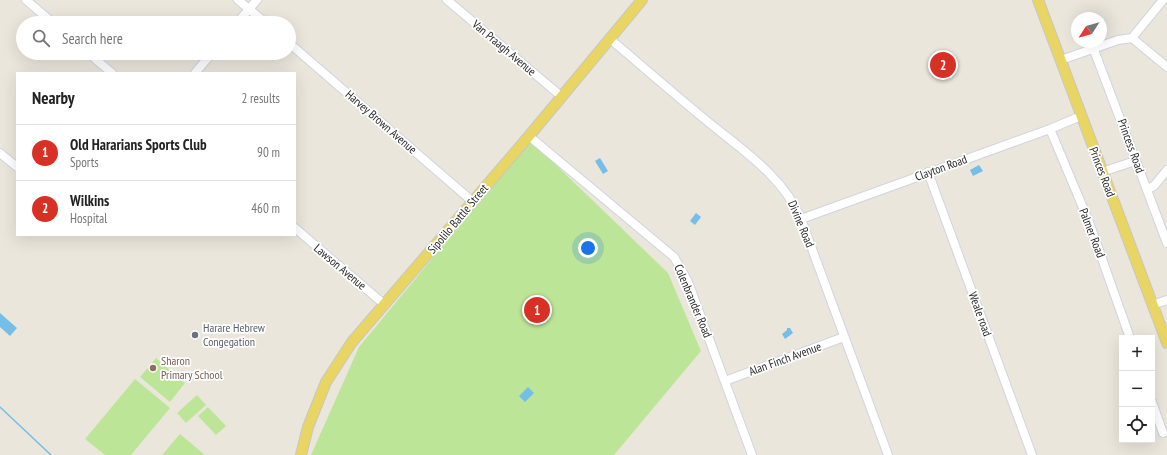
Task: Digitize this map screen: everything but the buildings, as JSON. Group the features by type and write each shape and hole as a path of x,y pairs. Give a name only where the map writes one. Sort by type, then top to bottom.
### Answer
{"main road":[{"name":"Sipolilo Battle Street","path":"301,455 308,427 326,382 352,342 529,136 642,0"},
{"name":"Princes Road","path":"1038,0 1167,343"}],"street":[{"path":"26,0 45,16"},
{"path":"238,0 258,16"},
{"path":"244,16 257,0"},
{"name":"Van Praagh Avenue","path":"447,0 561,96"},
{"path":"1061,60 1094,50 1118,40 1132,38 1163,0"},
{"name":"Divine Road","path":"609,38 774,178 788,194 801,219 888,455"},
{"path":"1132,38 1167,67"},
{"name":"Harvey Brown Avenue","path":"296,49 472,201"},
{"name":"Princess Road","path":"1094,50 1167,243"},
{"path":"96,60 111,72"},
{"path":"196,72 206,60"},
{"name":"Clayton Road","path":"801,219 1050,129 1081,116"},
{"name":"Palmer Road","path":"1050,129 1089,222 1129,335"},
{"name":"Colenbrander Road","path":"529,136 674,257 688,282 752,455"},
{"path":"0,152 16,166"},
{"path":"1102,172 1135,160"},
{"path":"1147,189 1154,186 1167,170"},
{"name":"Weale road","path":"928,172 1032,455"},
{"name":"Lawson Avenue","path":"296,229 385,305"},
{"path":"1152,304 1167,300"},
{"name":"Alan Finch Avenue","path":"724,382 844,337"},
{"path":"1154,407 1163,433"}],"green space":[{"path":"530,140 668,273 701,351 614,455 311,455 359,347"},
{"path":"156,358 185,383 170,402 140,377"},
{"path":"135,379 170,408 131,455 105,455 85,439"},
{"path":"197,395 206,405 186,423 177,413"},
{"path":"208,407 226,426 216,435 198,416"},
{"path":"180,434 205,455 162,455"}],"water":[{"path":"600,158 608,171 603,174 595,161"},
{"path":"979,165 983,171 973,176 970,170"},
{"path":"696,213 701,217 695,225 690,221"},
{"path":"0,313 17,328 10,336 0,327"},
{"path":"787,328 790,328 793,333 785,339 782,334 787,330"},
{"path":"528,387 534,393 525,402 519,396"}],"waterway":[{"path":"0,407 51,455"}],"place":[{"name":"Wilkins","path":"943,65"},
{"name":"Old Hararians Sports Club","path":"537,310"},
{"name":"Harare Hebrew Congegation","path":"195,335"},
{"name":"Sharon Primary School","path":"153,368"}]}
